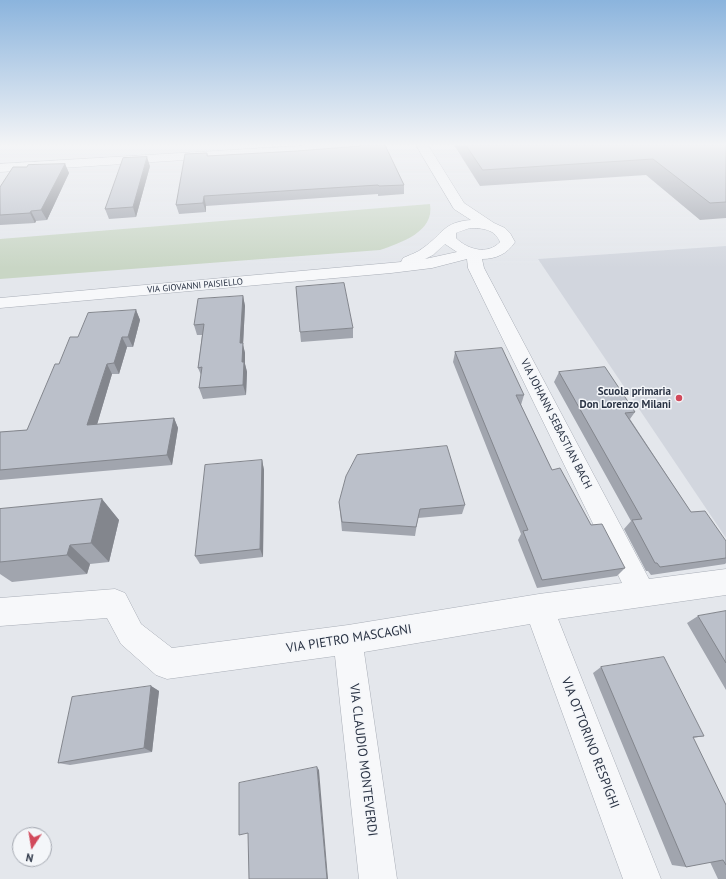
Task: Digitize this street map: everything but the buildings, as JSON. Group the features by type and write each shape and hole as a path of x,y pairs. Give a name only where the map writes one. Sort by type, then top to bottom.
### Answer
{"street":[{"path":"447,186 459,206 501,231 506,236 508,242 504,248 497,252 486,254 473,253 454,246 449,239 459,206"},
{"path":"452,230 466,224 491,226"},
{"name":"VIA GIOVANNI PAISIELLO","path":"391,268 428,252 452,230"},
{"name":"VIA GIOVANNI PAISIELLO","path":"0,303 391,268 424,264 473,253"},
{"name":"VIA JOHANN SEBASTIAN BACH","path":"473,253 476,268 642,594"},
{"name":"VIA PIETRO MASCAGNI","path":"0,612 115,603 131,634 167,664 348,640 539,608 726,582"},
{"name":"VIA OTTORINO RESPIGHI","path":"539,608 642,879"},
{"name":"VIA CLAUDIO MONTEVERDI","path":"348,640 378,879"}],"shaded area":[{"name":"Scuola primaria Don Lorenzo Milani","path":"726,246 726,538 538,259"}],"green space":[{"path":"430,204 430,214 422,229 406,240 380,250 0,279 0,239"}],"place":[{"name":"Scuola primaria Don Lorenzo Milani","path":"679,398"}]}
